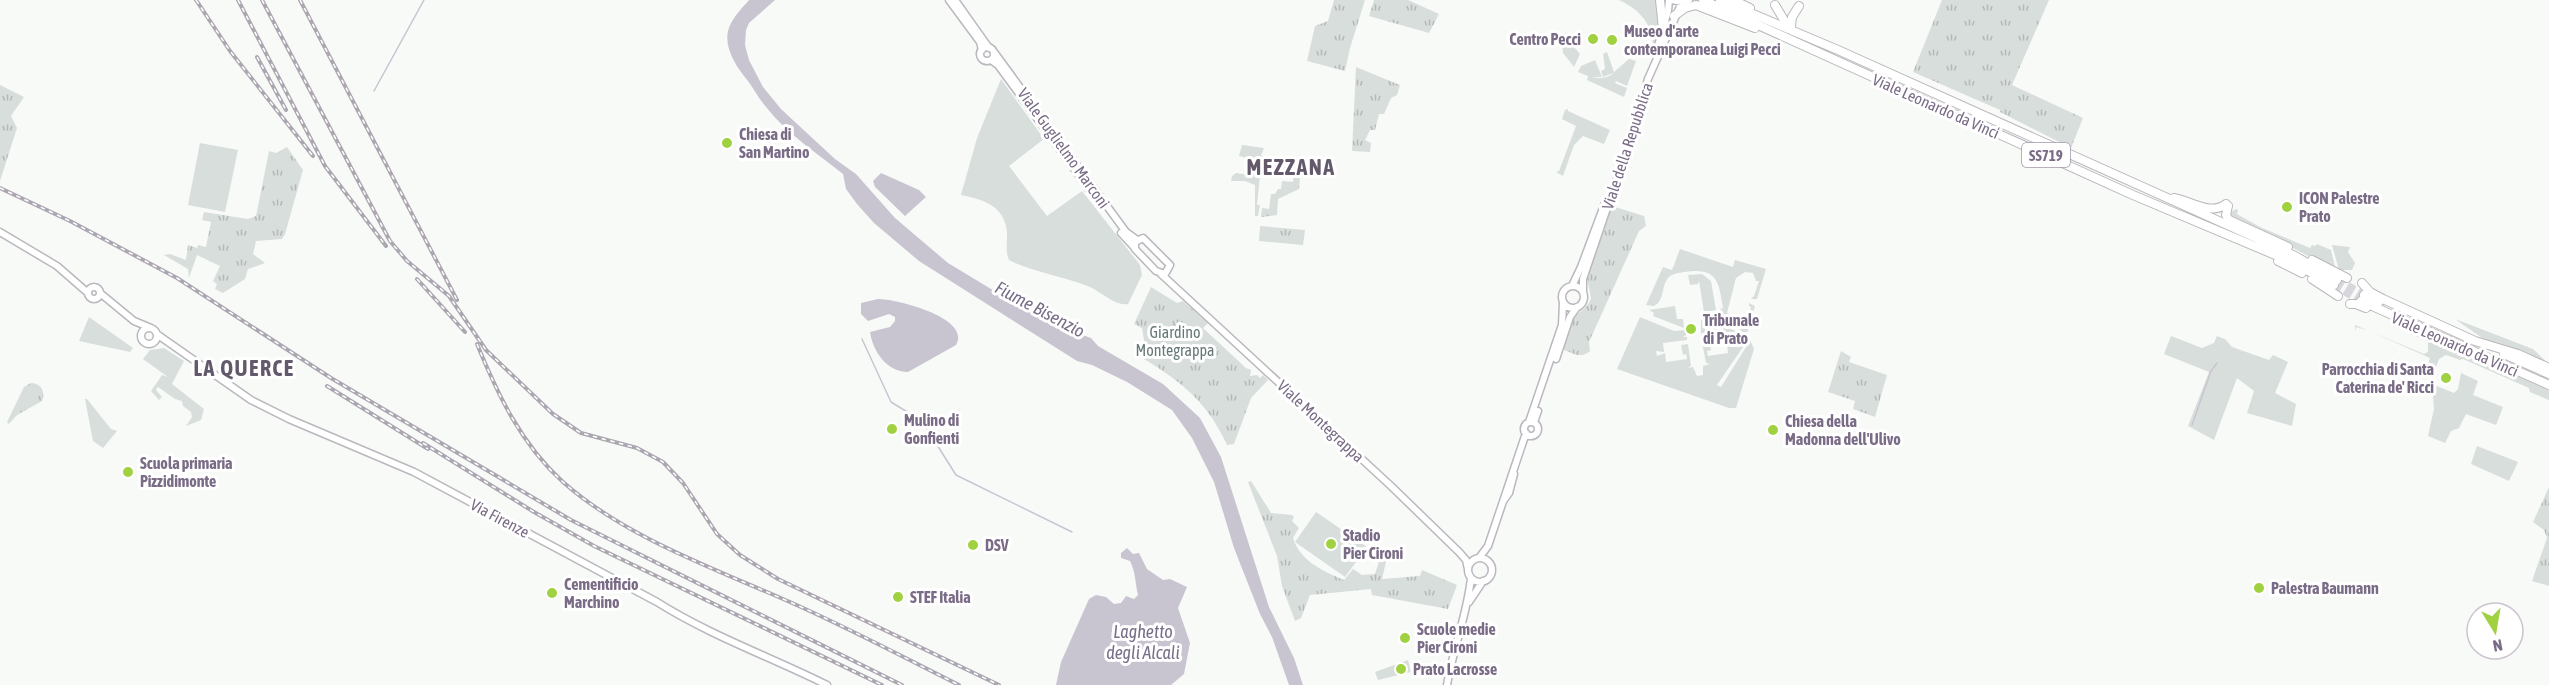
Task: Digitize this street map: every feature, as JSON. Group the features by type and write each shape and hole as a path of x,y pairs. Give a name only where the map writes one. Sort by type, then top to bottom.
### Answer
{"highway":[{"path":"1660,0 1663,29"},
{"name":"Viale Leonardo da Vinci","path":"1686,1 1703,4 1772,30 1801,46 2335,282 2295,256 2252,236 1791,28 1720,0"},
{"path":"1733,0 1791,28"},
{"path":"1674,16 1690,6 1703,4"},
{"path":"1775,5 1791,28"},
{"path":"1791,28 1792,17 1799,6"},
{"path":"2155,193 2208,209 2227,205 2226,214 2229,220 2347,278"},
{"path":"2252,236 2288,247"},
{"path":"2234,238 2309,276 2338,297"},
{"path":"2362,283 2370,292 2383,299 2475,341 2518,354 2549,368"},
{"name":"Viale Leonardo da Vinci","path":"2549,374 2475,341 2448,334 2363,298 2469,351 2549,385"},
{"path":"2350,304 2356,304 2429,337 2469,351"}],"main road":[{"name":"Viale Guglielmo Marconi","path":"949,0 980,42 982,59 991,60 998,65 1134,247 1165,273 1170,264 1154,251 1148,241 1143,238 1137,240 1126,232 955,0"},
{"path":"1671,0 1686,1"},
{"name":"Viale della Repubblica","path":"1532,422 1562,325 1563,291 1572,286 1589,248 1671,0"},
{"name":"Viale della Repubblica","path":"1532,422 1538,429 1529,434 1525,426 1532,422 1568,323 1577,307 1584,301 1583,279 1648,79 1674,16 1686,1"},
{"path":"981,50 991,50 991,60"},
{"name":"Via Firenze","path":"0,232 90,290 98,289 98,296"},
{"path":"1134,247 1137,240"},
{"name":"Viale Montegrappa","path":"1165,273 1181,291 1459,552"},
{"path":"1572,286 1578,287 1583,292"},
{"name":"Via Firenze","path":"90,290 90,298 98,296 134,321 151,328 243,395 273,412 414,472 692,624 760,652 827,685"},
{"path":"1563,303 1568,307 1577,307"},
{"name":"Via Firenze","path":"134,321 144,343 176,348"},
{"path":"141,335 146,329 151,328"},
{"path":"154,344 158,335"},
{"path":"1468,569 1488,546 1513,483 1515,471 1529,434"},
{"path":"1467,605 1483,581 1491,574 1488,546"},
{"path":"1459,552 1489,561"},
{"path":"1447,685 1455,644 1467,605 1471,578 1466,560 1459,552"},
{"path":"1471,578 1483,581"}],"green space":[{"path":"1334,0 1365,0 1345,71 1307,61 1315,26 1328,21"},
{"path":"1374,0 1408,0 1439,14 1429,33 1369,16"},
{"path":"1619,0 1658,0 1661,23 1653,47 1648,24 1644,18"},
{"path":"1942,0 2049,0 2012,85 2083,118 2071,148 2000,110 1913,72"},
{"path":"1562,33 1573,35 1573,46 1580,54 1574,67 1563,53"},
{"path":"1607,52 1614,72 1629,59 1636,61 1627,86 1616,81 1615,83 1627,88 1624,97 1587,80 1588,76 1578,72 1581,66 1595,60 1602,77 1592,77 1604,78 1611,75 1613,73 1603,77 1601,71 1605,69 1603,54"},
{"path":"1356,67 1400,85 1397,95 1391,98 1384,114 1379,114 1375,130 1370,130 1365,140 1371,143 1370,152 1352,151"},
{"path":"1001,79 1044,139 1009,166 1047,216 1082,191 1140,265 1142,275 1128,304 1113,301 1080,283 1009,260 1006,226 1000,212 989,204 961,195 977,138"},
{"path":"0,85 24,97 11,116 17,128 0,181"},
{"path":"1568,109 1610,130 1604,144 1583,136 1574,145 1563,176 1556,172 1559,171 1576,126 1562,119 1565,110"},
{"path":"200,143 238,150 225,212 188,205"},
{"path":"1242,145 1264,148 1261,156 1267,158 1266,165 1301,167 1299,189 1278,199 1277,215 1261,217 1262,208 1269,209 1271,194 1281,189 1282,181 1293,182 1294,171 1266,168 1264,176 1260,176 1257,205 1260,205 1258,216 1255,216 1255,185 1245,181 1231,181 1232,176 1236,173 1249,175 1250,168 1245,167 1247,158 1239,156"},
{"path":"287,147 303,170 282,239 256,241 253,254 265,263 248,269 245,279 223,293 215,289 217,284 213,281 220,266 197,255 189,278 188,269 164,255 170,254 186,260 188,245 197,248 198,245 206,247 211,222 202,220 204,212 248,219 256,216 269,151 276,153"},
{"path":"1612,206 1644,216 1646,226 1639,231 1589,342 1590,351 1584,355 1578,355 1564,350 1566,333 1574,317 1590,301 1587,278"},
{"path":"2236,209 2237,214 2260,227 2310,248 2317,244 2331,250 2336,271 2232,219 2229,213"},
{"path":"1260,226 1305,230 1303,245 1259,241"},
{"path":"2332,245 2350,247 2348,252 2355,263 2352,270 2339,270"},
{"path":"1680,249 1733,267 1735,260 1766,269 1757,299 1751,299 1759,281 1756,281 1753,273 1745,272 1736,278 1727,313 1730,314 1724,316 1720,308 1723,309 1718,284 1710,274 1696,271 1670,276 1657,303 1654,306 1646,305 1663,267 1672,270"},
{"path":"1702,274 1711,281 1716,310 1704,312 1699,281 1698,284 1690,285 1688,275"},
{"name":"Giardino Montegrappa","path":"1151,287 1177,303 1183,301 1208,323 1203,328 1251,370 1250,376 1257,375 1260,378 1263,375 1268,380 1251,398 1234,444 1227,445 1220,430 1193,395 1144,359 1146,353 1142,328 1134,324"},
{"path":"1749,303 1755,306 1747,333 1754,349 1736,408 1729,408 1617,369 1640,317 1674,331 1686,330 1686,335 1683,337 1687,337 1687,340 1663,343 1664,352 1656,351 1657,356 1665,353 1666,362 1687,359 1686,354 1683,355 1681,345 1688,344 1691,366 1687,368 1693,367 1697,376 1703,375 1703,366 1710,364 1706,363 1702,342 1709,341 1711,350 1707,351 1708,356 1728,353 1727,344 1736,344 1735,339 1727,342 1725,333 1702,338 1701,334 1705,333 1701,333 1701,320 1718,318 1723,325 1739,333 1744,340 1743,347 1717,385 1721,387 1746,347 1747,337 1739,328 1746,324 1751,307"},
{"path":"1675,306 1677,319 1683,319 1684,328 1653,316 1654,313 1649,310"},
{"path":"89,317 133,348 130,352 79,341"},
{"path":"2455,319 2533,349 2549,364 2549,367 2492,345"},
{"path":"2402,329 2459,353 2464,352 2549,390 2549,400 2530,392 2529,388 2463,359 2446,355 2439,359 2432,378 2425,376 2430,358 2369,331 2424,354 2428,352 2428,342"},
{"path":"2171,336 2202,348 2214,343 2217,336 2225,339 2232,347 2269,360 2273,355 2288,362 2275,393 2296,404 2292,426 2247,413 2254,391 2237,378 2214,440 2188,426 2209,372 2164,354"},
{"path":"164,348 184,361 172,384 204,409 201,420 186,426 192,417 191,412 183,406 182,401 158,387 156,390 162,397 159,400 151,391 162,375 168,377 143,359 150,350"},
{"path":"1841,351 1851,357 1849,362 1887,375 1875,417 1853,409 1855,401 1828,392"},
{"path":"2461,373 2478,381 2473,395 2503,407 2496,425 2466,414 2459,428 2451,431 2445,443 2428,436 2434,409 2432,384 2454,393 2458,389"},
{"path":"31,383 42,389 42,401 17,415 9,424 7,422 24,387"},
{"path":"85,399 111,429 117,431 103,448 93,441"},
{"path":"2477,446 2518,462 2509,481 2471,464"},
{"path":"1251,481 1271,513 1294,517 1292,521 1299,528 1293,538 1296,546 1313,564 1344,580 1353,569 1362,575 1375,574 1382,552 1388,553 1382,579 1420,576 1422,570 1457,585 1448,609 1372,595 1371,589 1310,595 1301,618 1295,621 1282,586 1277,556 1248,482"},
{"path":"2549,487 2549,586 2532,581 2547,538 2544,530 2533,522"},
{"name":"Stadio Pier Cironi","path":"1316,512 1367,547 1345,577 1295,542"},
{"path":"1408,660 1411,672 1378,680 1375,672"}],"water":[{"path":"749,0 775,0 749,23 746,30 745,45 749,60 763,87 781,109 835,159 856,174 895,218 948,263 1046,322 1091,338 1098,346 1163,384 1200,418 1221,457 1269,607 1294,658 1303,685 1289,685 1272,637 1260,614 1234,548 1214,482 1192,438 1172,410 1127,382 1092,365 1077,361 919,261 874,223 846,189 843,174 774,117 736,64 728,45 728,31 734,18"},
{"path":"881,173 919,190 926,197 905,216 875,187 873,181"},
{"path":"878,299 915,306 943,319 953,326 958,335 956,345 908,372 894,369 882,360 874,347 870,332 890,327 895,317 889,314 868,321 861,314 861,303"},
{"name":"Laghetto degli Alcali","path":"1127,548 1133,554 1139,553 1147,569 1163,580 1170,579 1187,587 1178,608 1190,643 1184,674 1171,685 1056,685 1061,662 1089,599 1096,595 1106,597 1114,604 1121,603 1126,596 1134,599 1138,595 1130,561 1121,558 1121,553"}],"waterway":[{"path":"374,91 424,0"},
{"path":"862,339 891,402 922,421 956,475 1072,532"},
{"path":"2192,425 2211,371 2217,363"}],"tunnel":[{"path":"2337,280 2364,295"},
{"path":"2334,285 2361,301"}],"railway":[{"path":"196,0 230,51 313,156"},
{"path":"238,0 325,166 386,246"},
{"path":"262,0 390,241 407,261 449,296 486,350 553,414 581,433 637,448 663,462 683,483 717,534 740,555 778,579 999,685"},
{"path":"300,0 457,300"},
{"path":"257,57 286,110"},
{"path":"0,188 70,221 177,278 331,378 571,520 902,685"},
{"path":"417,279 465,332"},
{"path":"477,344 502,400 523,435 548,467 587,501 613,519 668,549 828,619 959,685"},
{"path":"327,386 428,449"},
{"path":"423,443 534,512 594,546 882,685"}],"place":[{"name":"Centro Pecci","path":"1593,39"},
{"name":"Museo d'arte contemporanea Luigi Pecci","path":"1612,40"},
{"name":"Chiesa di San Martino","path":"727,143"},
{"name":"ICON Palestre Prato","path":"2287,207"},
{"name":"Tribunale di Prato","path":"1691,329"},
{"name":"Parrocchia di Santa Caterina de' Ricci","path":"2446,378"},
{"name":"Mulino di Gonfienti","path":"892,429"},
{"name":"Chiesa della Madonna dell'Ulivo","path":"1773,430"},
{"name":"Scuola primaria Pizzidimonte","path":"128,472"},
{"name":"Stadio Pier Cironi","path":"1331,544"},
{"name":"DSV","path":"973,545"},
{"name":"Palestra Baumann","path":"2259,588"},
{"name":"Cementificio Marchino","path":"552,593"},
{"name":"STEF Italia","path":"898,597"},
{"name":"Scuole medie Pier Cironi","path":"1405,638"},
{"name":"Prato Lacrosse","path":"1401,669"}],"district":[{"name":"MEZZANA","path":"1291,167"},
{"name":"LA QUERCE","path":"244,368"}],"water label":[{"name":"Fiume Bisenzio","path":"1040,309"}]}
